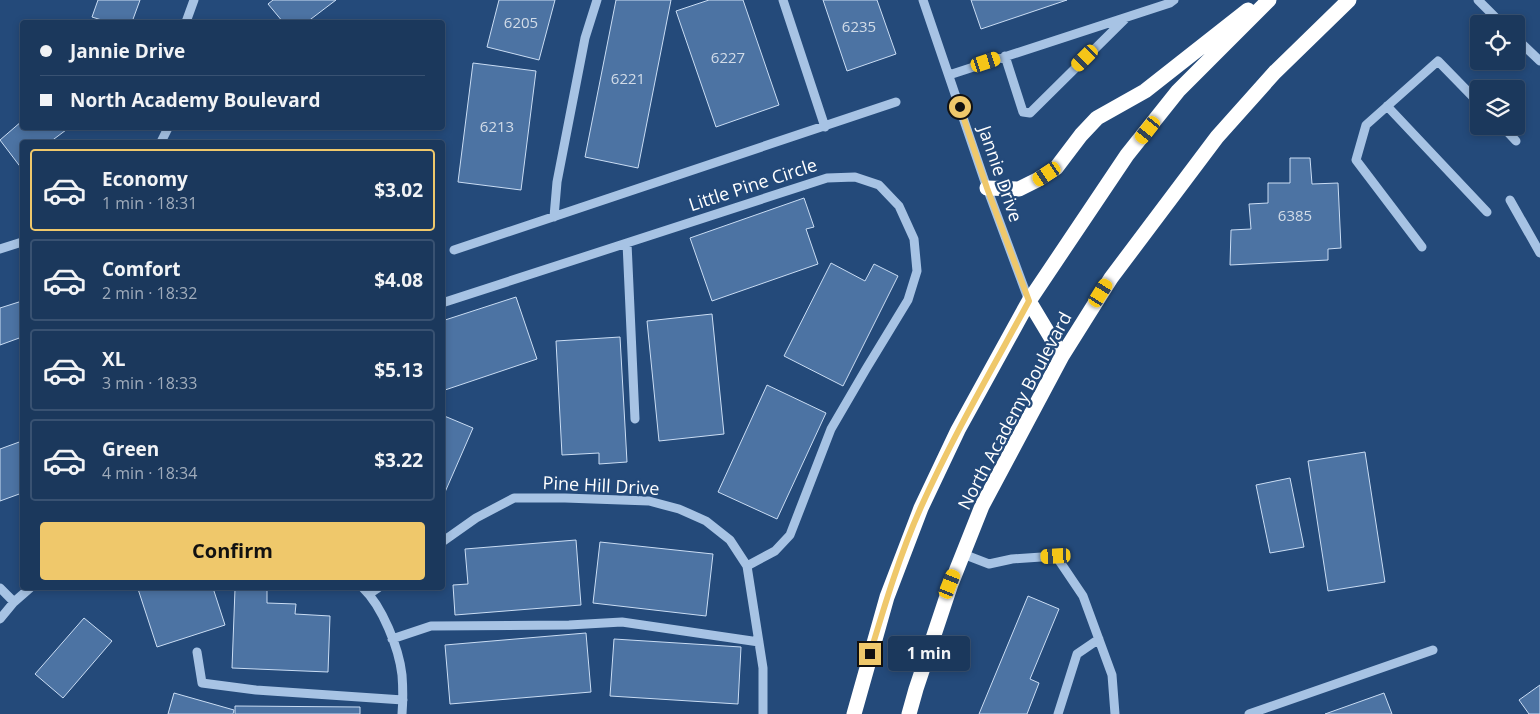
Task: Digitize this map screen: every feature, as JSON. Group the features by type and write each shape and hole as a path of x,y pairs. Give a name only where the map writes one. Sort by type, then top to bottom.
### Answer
{"highway":[{"path":"987,188 1018,188 1037,180 1056,168 1081,134 1097,118 1145,90 1260,0"},
{"path":"854,714 887,597 921,508 958,430 1029,301 1127,155 1172,98 1269,0"},
{"name":"North Academy Boulevard","path":"909,714 950,584 982,506 1062,356 1111,278 1217,137 1276,72 1349,0"},
{"path":"1029,301 1062,356"}],"street":[{"path":"187,20 194,0"},
{"path":"554,217 557,182 585,38 597,0"},
{"path":"783,0 825,127"},
{"name":"Jannie Drive","path":"923,0 987,188 1029,301"},
{"path":"949,75 1170,3 1174,0"},
{"path":"1478,0 1493,15"},
{"path":"1005,56 1023,112 1030,113 1127,17"},
{"path":"1525,47 1540,61"},
{"path":"1422,247 1356,160 1366,125 1438,61 1470,94"},
{"path":"454,250 896,102"},
{"path":"1387,106 1487,212"},
{"path":"1510,135 1516,141"},
{"name":"Little Pine Circle","path":"445,302 827,178 854,177 880,185 899,206 914,239 918,271 908,300 831,430 790,535 775,551 747,566"},
{"path":"1510,200 1540,253"},
{"path":"0,249 20,243"},
{"path":"628,243 635,420"},
{"name":"Pine Hill Drive","path":"445,540 476,518 514,498 649,501 679,509 706,521 730,540 747,566 763,668 763,714"},
{"path":"963,554 989,564 1012,558 1056,556 1083,596 1112,675 1115,714"},
{"path":"0,588 14,602"},
{"path":"0,618 28,590"},
{"path":"366,591 378,606 392,639 402,673 402,714"},
{"path":"392,639 431,626 568,625 622,622 759,642"},
{"path":"1058,714 1077,654 1099,639"},
{"path":"1249,714 1433,650"},
{"path":"197,652 202,683 256,690 403,700"}],"building":[{"path":"98,0 140,0 133,20 102,20 92,17"},
{"path":"273,0 336,0 310,20 281,20 268,4"},
{"path":"499,0 555,0 539,60 487,47"},
{"path":"616,0 671,0 638,168 585,157"},
{"path":"709,0 743,0 779,105 716,127 676,11"},
{"path":"823,0 877,0 896,54 847,71"},
{"path":"971,0 1067,0 981,29"},
{"path":"473,63 536,71 521,190 458,182"},
{"path":"20,123 20,130 66,130 53,140 20,140 20,166 0,140"},
{"path":"1290,158 1310,158 1312,184 1338,183 1341,248 1328,249 1328,260 1230,265 1231,230 1251,229 1249,204 1268,203 1268,183 1290,183"},
{"path":"804,198 814,227 806,229 818,264 712,301 690,238"},
{"path":"831,263 865,281 874,264 898,276 843,386 784,356"},
{"path":"516,297 537,359 445,390 445,320"},
{"path":"20,302 20,338 0,345 0,308"},
{"path":"712,314 724,434 659,441 647,321"},
{"path":"620,337 627,462 599,464 599,453 562,455 556,341"},
{"path":"767,385 826,413 777,519 718,492"},
{"path":"445,416 473,428 445,492"},
{"path":"20,442 20,494 0,501 0,449"},
{"path":"1365,452 1385,582 1328,591 1308,461"},
{"path":"1290,478 1304,547 1270,553 1256,485"},
{"path":"576,540 581,605 455,615 453,585 468,584 465,549"},
{"path":"600,542 713,554 706,616 593,603"},
{"path":"138,590 214,590 225,625 157,647"},
{"path":"235,590 267,590 267,603 296,604 295,614 330,616 328,672 232,668"},
{"path":"1028,596 1059,609 1030,679 1039,683 1027,714 979,714"},
{"path":"84,618 112,641 63,698 35,674"},
{"path":"586,633 591,692 450,704 445,645"},
{"path":"614,639 741,647 738,704 610,696"},
{"path":"1540,685 1540,714 1529,714 1519,700"},
{"path":"174,693 234,710 233,714 168,714"},
{"path":"1384,693 1392,714 1325,714"},
{"path":"235,706 360,707 360,714 235,714"}],"route":[{"path":"870,654 887,597 921,508 958,430 1029,301 987,188 960,107"}]}
